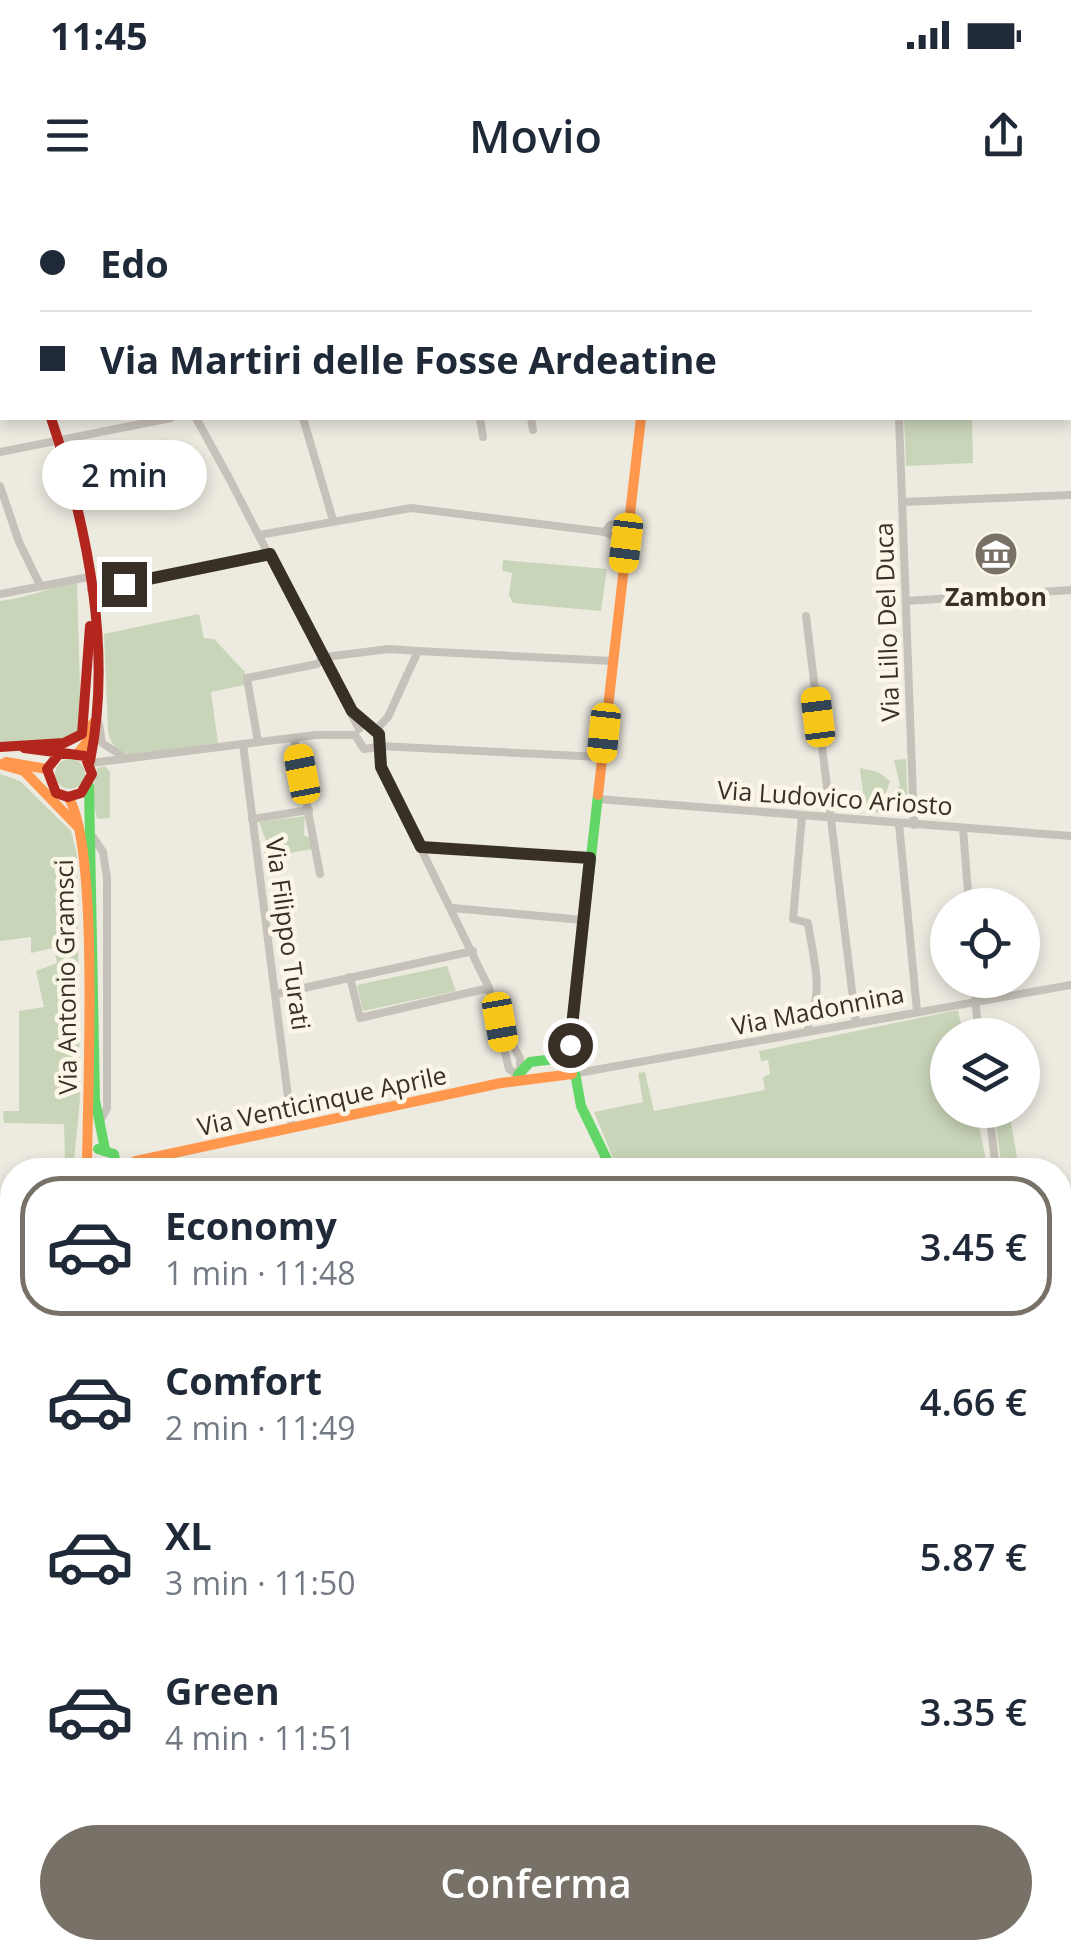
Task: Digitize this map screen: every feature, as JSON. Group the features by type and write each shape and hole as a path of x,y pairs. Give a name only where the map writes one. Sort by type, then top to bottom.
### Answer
{"street":[{"path":"52,420 60,441 90,577 102,742 112,753 128,758"},
{"path":"0,452 160,420"},
{"path":"197,420 352,711 379,746 381,767 473,951 500,1022 520,1058 518,1075"},
{"path":"304,420 333,520"},
{"path":"480,420 483,437"},
{"path":"531,420 533,430"},
{"path":"606,1158 583,1114 571,1057 596,799 642,420"},
{"name":"Via Lillo Del Duca","path":"900,420 914,825"},
{"path":"0,486 19,542 40,584"},
{"path":"903,502 1071,495"},
{"path":"259,535 411,508 605,532 626,543"},
{"path":"605,532 617,522 629,522"},
{"path":"91,590 270,554"},
{"path":"0,594 90,577"},
{"path":"907,601 1071,590"},
{"path":"0,748 64,743 79,737 84,720 85,652 93,610"},
{"path":"806,616 856,1022"},
{"path":"258,742 247,678 317,664 325,657 389,649 612,661"},
{"path":"0,748 78,753 90,762 365,730 388,717 418,652"},
{"path":"78,753 88,740 98,694"},
{"path":"47,770 56,793 68,797 90,786 90,762 99,721"},
{"path":"365,730 364,749 379,746 601,757"},
{"path":"294,738 320,874"},
{"name":"Via Filippo Turati","path":"243,744 292,1128"},
{"path":"47,770 59,754"},
{"path":"0,762 47,770"},
{"path":"0,762 24,771 88,834"},
{"name":"Via Antonio Gramsci","path":"87,1158 90,786"},
{"name":"Via Antonio Gramsci","path":"68,797 88,834 98,1125 112,1158"},
{"name":"Via Ludovico Ariosto","path":"596,799 1071,836"},
{"path":"252,819 309,810"},
{"path":"802,816 793,919 808,924 817,980 814,1012 807,1022 809,1031"},
{"path":"899,824 917,1011"},
{"path":"963,828 968,888"},
{"path":"421,847 590,858"},
{"path":"452,908 583,920"},
{"path":"276,994 473,951"},
{"path":"350,977 360,1018 489,988"},
{"name":"Via Madonnina","path":"572,1074 1071,985"},
{"path":"976,1000 978,1018"},
{"path":"518,1075 530,1062 571,1057"},
{"name":"Via Venticinque Aprile","path":"150,1158 501,1084 518,1075 536,1079 572,1074"},
{"path":"991,1128 995,1158"},
{"path":"90,1158 94,1151 109,1151"},
{"name":"Via Venticinque Aprile","path":"109,1151 128,1158"}],"green space":[{"path":"904,420 972,420 973,463 906,466"},
{"path":"503,560 607,569 601,611 513,603 509,595 512,573 502,571"},
{"path":"77,583 81,726 74,736 65,739 0,744 0,601"},
{"path":"199,614 204,638 214,639 245,672 244,685 211,692 218,743 130,755 121,751 112,743 108,731 104,634"},
{"path":"70,759 81,763 85,774 81,785 70,789 59,785 55,774 59,763"},
{"path":"906,759 908,809 893,814 891,801 900,785 894,760"},
{"path":"105,766 110,772 110,818 97,819 92,794 97,768"},
{"path":"860,768 878,772 890,781 879,813 865,808"},
{"path":"0,774 20,781 71,831 77,855 80,1099 74,1158 65,1158 64,1124 4,1123 3,1111 19,1111 19,1011 44,1007 36,971 57,963 54,948 31,953 31,937 0,941"},
{"path":"305,816 304,835 310,838 312,849 263,858 266,841 259,822"},
{"path":"447,966 456,991 363,1011 357,985"},
{"path":"958,1010 960,1018 930,1018 930,1128 980,1128 986,1158 613,1158 594,1112 643,1102 638,1073 645,1072 654,1111 765,1090 763,1077 770,1074 768,1060 761,1061 759,1051"},
{"path":"996,1128 1012,1128 1017,1158 1000,1158"}],"traffic: fast":[{"path":"89,786 95,1100 105,1149"},
{"path":"598,795 570,1045 581,1106 606,1158"},
{"path":"518,1075 530,1062 571,1057"},
{"path":"98,1149 114,1154 115,1158"}],"traffic: slow":[{"path":"598,795 641,420"},
{"path":"78,753 88,741 93,723"},
{"path":"6,762 47,769"},
{"path":"0,764 24,771 79,828"},
{"path":"68,797 78,824 88,917 87,1158"},
{"path":"150,1158 501,1083 572,1074"}],"traffic: jam":[{"path":"52,420 76,501 93,588 99,675 90,761"},
{"path":"0,747 64,743 82,734 90,626"},
{"path":"24,748 85,756 92,774 81,793 68,797 56,793 47,769 59,754"}],"place":[{"name":"Zambon","path":"996,554"}],"route":[{"path":"124,584 270,554 352,711 379,734 381,767 421,847 590,858 570,1045"}]}
